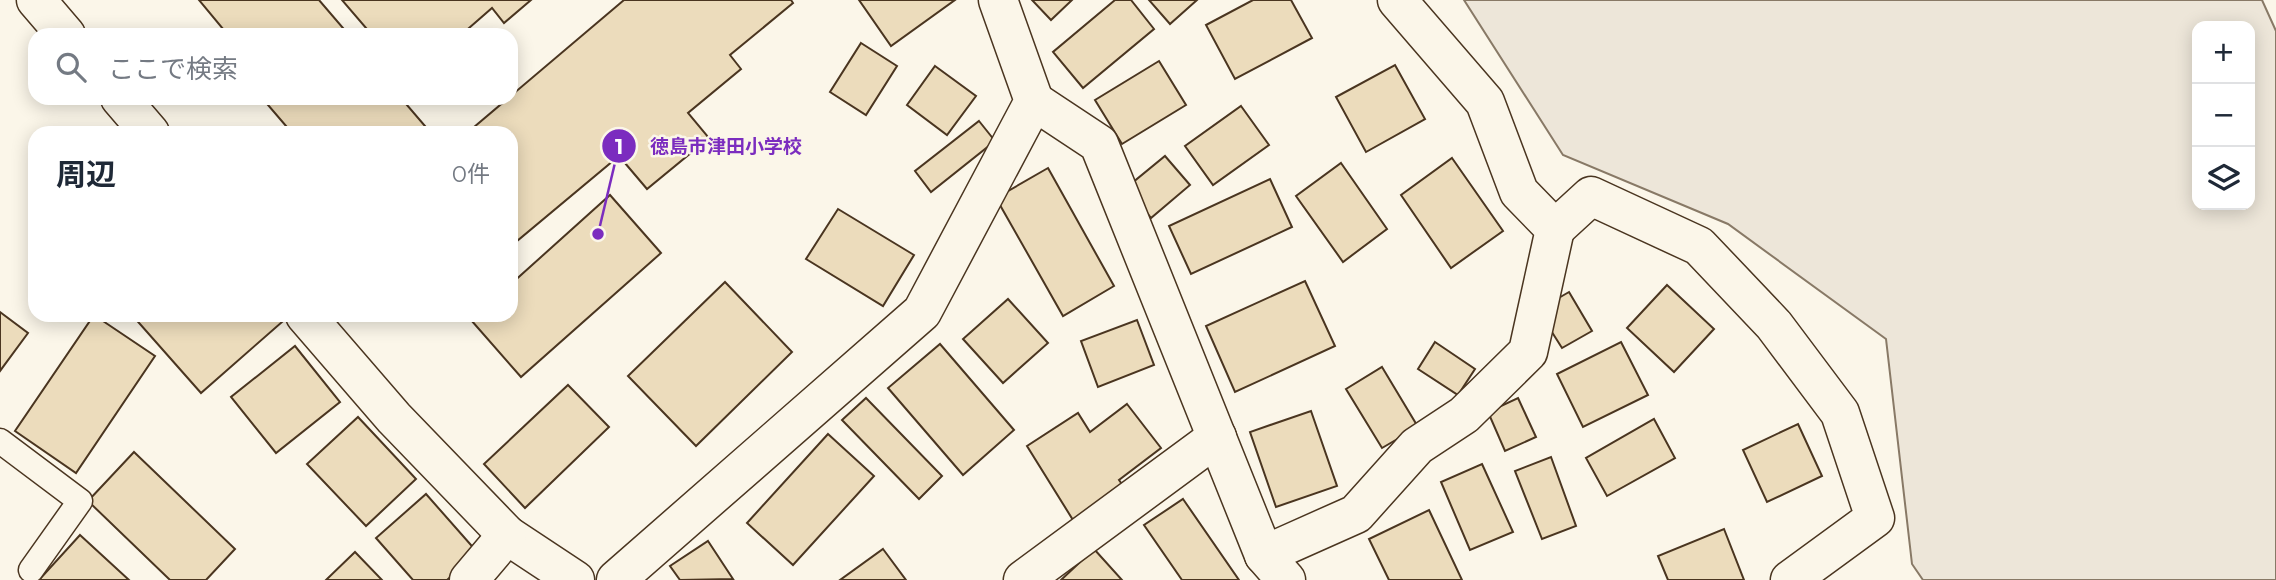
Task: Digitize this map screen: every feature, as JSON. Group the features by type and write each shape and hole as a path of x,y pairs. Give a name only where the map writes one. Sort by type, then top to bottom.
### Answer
{"street":[{"path":"36,0 60,28"},
{"path":"998,0 1034,101 1099,144 1217,437 1275,567 1356,514 1418,446 1464,415 1528,352 1555,229 1591,196 1699,246 1774,325 1840,413 1875,518 1790,580"},
{"path":"1397,0 1485,102 1519,192 1555,229"},
{"path":"616,580 922,313 1034,101"},
{"path":"126,105 144,126"},
{"path":"311,322 394,418 507,535 575,580"},
{"path":"1023,580 1217,437"},
{"path":"469,580 507,535"}],"lane":[{"path":"0,441 80,500 31,570"}],"shaded area":[{"path":"1464,0 2262,0 2276,31 2276,580 1923,580 1912,564 1886,339 1728,224 1563,155"}],"building":[{"path":"199,0 319,0 343,28 222,28"},
{"path":"342,0 531,0 504,23 492,8 469,28 366,28"},
{"path":"624,0 791,0 793,3 730,55 741,69 688,113 709,138 647,189 619,156 518,240 518,126 475,126 500,105 518,105 518,90"},
{"path":"859,0 955,0 891,46"},
{"path":"1032,0 1072,0 1051,20"},
{"path":"1115,0 1131,0 1154,29 1083,88 1053,52"},
{"path":"1149,0 1197,0 1170,24"},
{"path":"1253,0 1291,0 1312,38 1235,79 1206,25"},
{"path":"861,43 897,66 866,115 830,92"},
{"path":"1159,61 1186,105 1122,144 1095,100"},
{"path":"1395,65 1425,119 1366,152 1336,97"},
{"path":"935,66 976,96 947,135 907,105"},
{"path":"268,105 407,105 425,126 286,126"},
{"path":"1241,106 1269,145 1213,185 1185,146"},
{"path":"979,121 995,141 931,192 915,171"},
{"path":"1165,156 1190,185 1151,218 1126,188"},
{"path":"1452,158 1503,231 1451,268 1401,195"},
{"path":"1341,163 1387,229 1343,262 1296,196"},
{"path":"1048,168 1114,286 1063,316 996,198"},
{"path":"1270,179 1292,227 1191,274 1169,226"},
{"path":"610,195 661,253 521,377 473,322 518,322 518,278"},
{"path":"838,209 914,255 883,306 806,259"},
{"path":"1305,281 1335,346 1235,392 1206,326"},
{"path":"725,282 792,352 696,446 628,376"},
{"path":"1667,285 1714,329 1674,372 1627,328"},
{"path":"1569,292 1592,331 1562,348 1538,310"},
{"path":"1008,299 1048,343 1003,383 963,339"},
{"path":"0,312 28,333 0,371"},
{"path":"1137,320 1154,365 1098,387 1081,341"},
{"path":"89,322 104,322 155,356 76,473 15,431"},
{"path":"138,322 282,322 201,393"},
{"path":"1435,342 1475,369 1458,395 1418,369"},
{"path":"1621,342 1648,395 1583,427 1557,374"},
{"path":"940,344 1014,430 963,475 888,388"},
{"path":"295,346 340,402 276,453 231,397"},
{"path":"1382,367 1418,427 1382,448 1346,389"},
{"path":"568,385 609,427 525,508 484,464"},
{"path":"866,398 942,476 919,499 842,420"},
{"path":"1518,398 1536,437 1505,451 1488,412"},
{"path":"1127,404 1161,448 1119,480 1124,487 1073,520 1027,446 1078,413 1090,432"},
{"path":"1311,411 1337,486 1276,507 1250,432"},
{"path":"358,417 416,479 366,526 307,464"},
{"path":"1654,419 1675,458 1607,496 1586,458"},
{"path":"1798,424 1822,476 1767,502 1743,450"},
{"path":"828,434 874,476 793,565 747,523"},
{"path":"134,452 235,549 206,580 170,580 88,501"},
{"path":"1551,457 1576,526 1542,539 1515,471"},
{"path":"1482,464 1513,532 1470,550 1441,482"},
{"path":"426,494 478,553 447,580 413,580 376,538"},
{"path":"1183,499 1239,580 1182,580 1144,525"},
{"path":"1429,510 1462,580 1389,580 1369,539"},
{"path":"1724,529 1744,580 1668,580 1658,556"},
{"path":"80,535 129,580 39,580"},
{"path":"708,541 733,579 680,580 670,566"},
{"path":"883,549 906,580 840,580"},
{"path":"1094,549 1122,580 1061,580"},
{"path":"355,552 382,580 326,580"}],"place":[{"name":"徳島市津田小学校","path":"598,234"}]}
